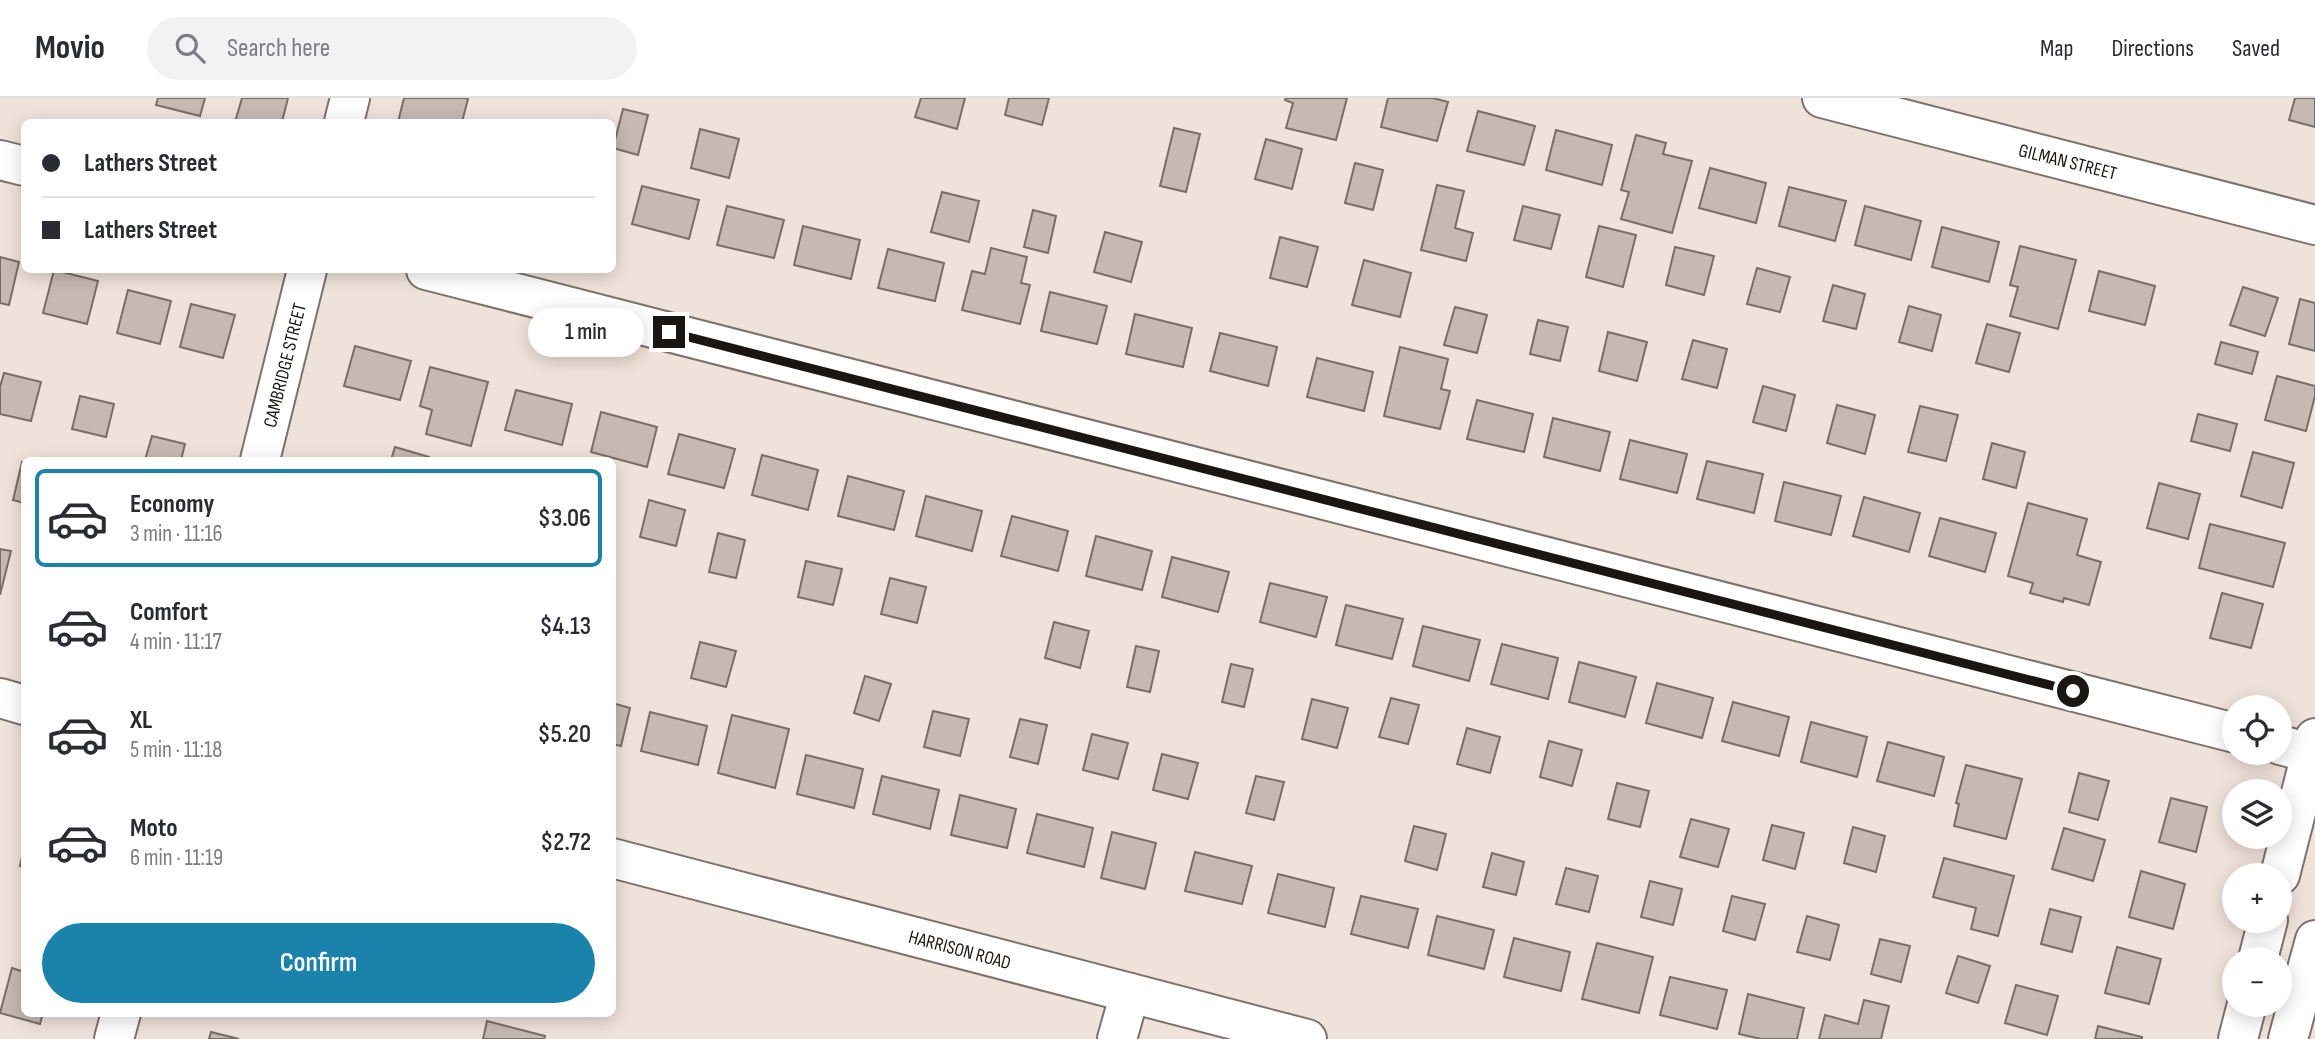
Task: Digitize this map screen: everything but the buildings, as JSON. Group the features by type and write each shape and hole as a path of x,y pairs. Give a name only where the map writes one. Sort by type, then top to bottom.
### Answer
{"street":[{"path":"345,119 350,98"},
{"name":"GILMAN STREET","path":"1822,98 2315,225"},
{"path":"0,160 21,165"},
{"name":"CAMBRIDGE STREET","path":"261,457 306,273"},
{"path":"438,273 2222,730"},
{"path":"0,698 21,704"},
{"path":"2282,863 2305,748"},
{"name":"HARRISON ROAD","path":"616,859 1307,1039"},
{"path":"2288,1039 2315,940"},
{"path":"1117,1039 1130,993"},
{"path":"114,1039 120,1017"},
{"path":"2238,1039 2244,1017"}],"route":[{"path":"669,332 2073,691"}]}
